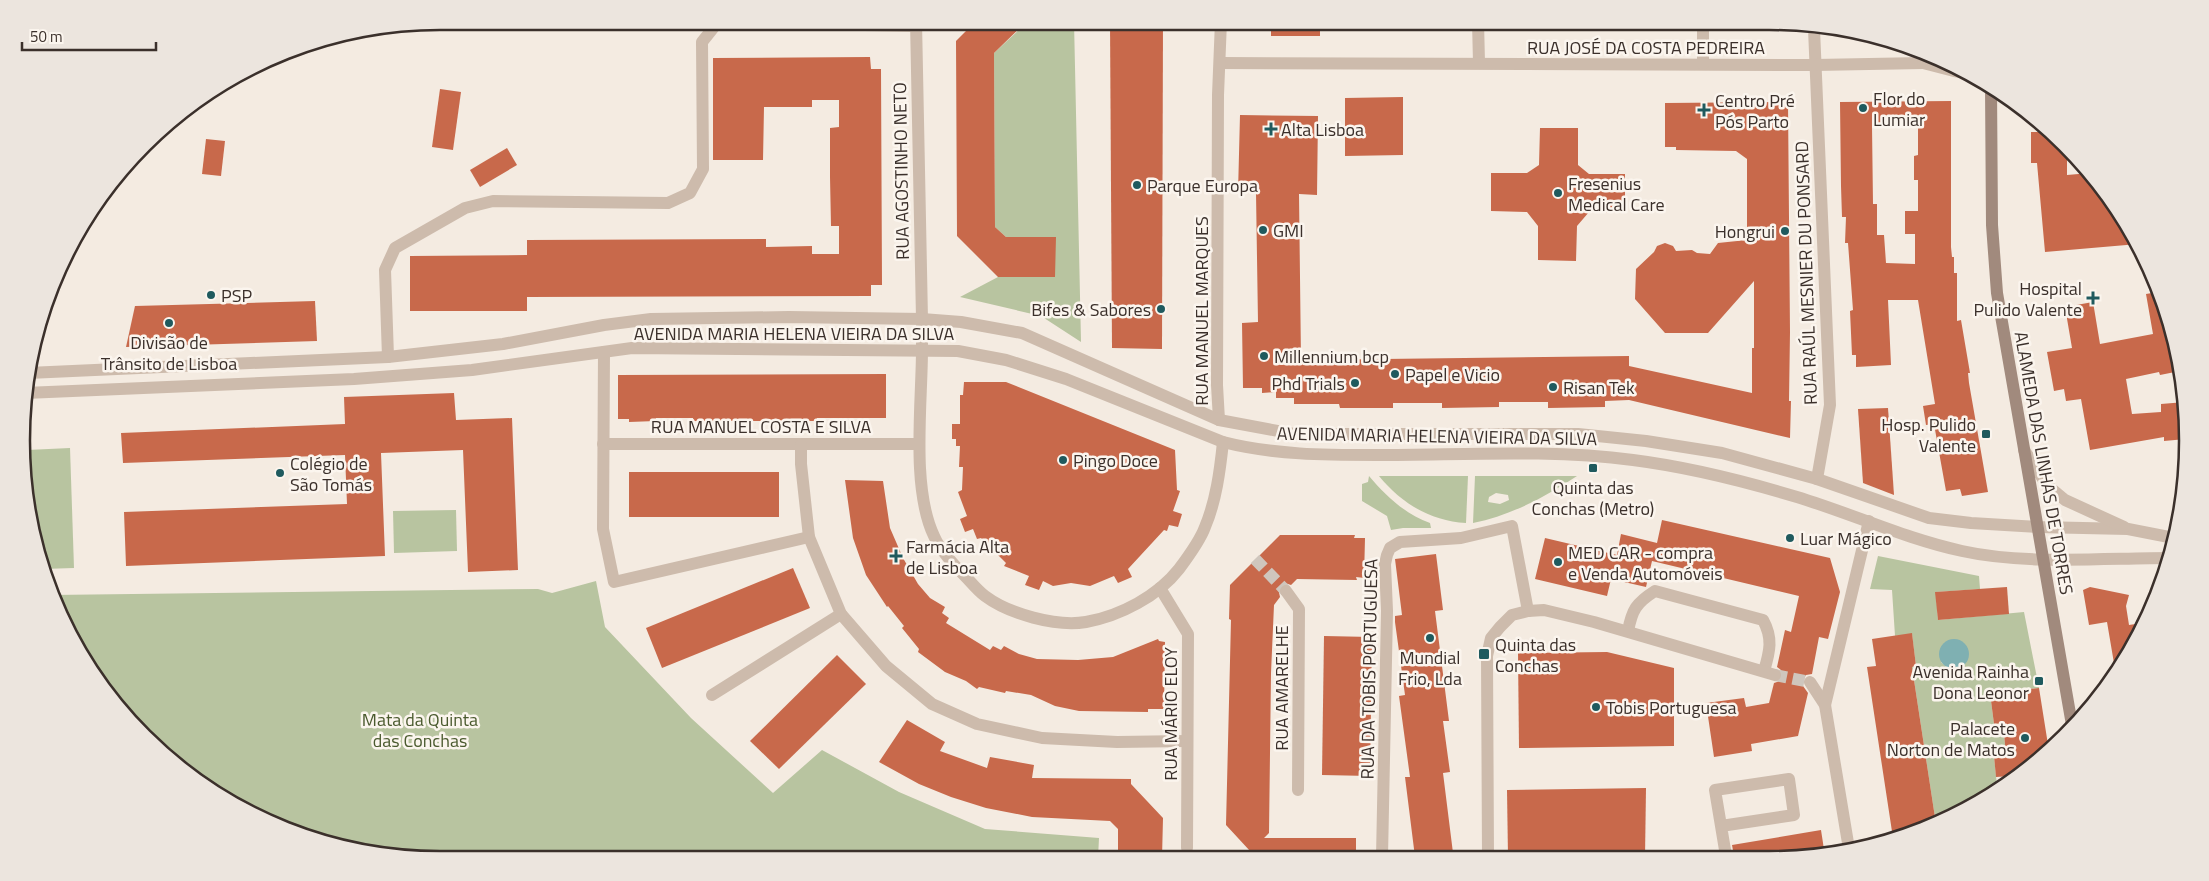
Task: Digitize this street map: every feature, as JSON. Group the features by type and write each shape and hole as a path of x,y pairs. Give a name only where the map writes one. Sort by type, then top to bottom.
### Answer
{"main road":[{"name":"ALAMEDA DAS LINHAS DE TORRES","path":"1991,95 1992,225 1995,273 2023,449 2044,558 2071,718"}],"street":[{"path":"388,358 385,270 395,248 465,208 493,201 668,203 690,193 704,169 702,42 712,30"},
{"name":"RUA AGOSTINHO NETO","path":"916,30 922,319 919,444 926,514 934,538 956,568 986,596 1019,614 1050,621 1085,622 1128,609 1160,588"},
{"name":"RUA MANUEL MARQUES","path":"1160,588 1179,569 1205,528 1218,481 1224,442 1220,420 1217,375 1221,30"},
{"path":"1478,30 1479,64"},
{"path":"1703,64 1704,30"},
{"name":"RUA RAÚL MESNIER DU PONSARD","path":"1814,33 1830,405 1817,479"},
{"name":"RUA JOSÉ DA COSTA PEDREIRA","path":"1220,63 1815,65 1927,62"},
{"name":"RUA JOSÉ DA COSTA PEDREIRA","path":"1922,63 1944,69"},
{"name":"AVENIDA MARIA HELENA VIEIRA DA SILVA","path":"36,373 388,358 504,344 651,318 789,317 922,319 961,322 1022,333 1220,420 1294,434 1578,434 1636,440 1722,454 1817,479 1929,518 1970,523 2038,527 2128,529"},
{"name":"AVENIDA MARIA HELENA VIEIRA DA SILVA","path":"33,393 373,377 472,370 638,348 958,350 1006,360 1066,379 1224,442 1247,448 1299,454 1595,455 1636,460 1717,476 1798,497 1869,521 1919,541 1966,552 2001,557 2161,558"},
{"path":"604,352 603,529 614,582 809,537"},
{"name":"RUA MANUEL COSTA E SILVA","path":"603,444 919,444"},
{"path":"801,445 801,464 809,537 841,614 886,666 932,704 978,724 1042,738 1117,742 1187,742"},
{"path":"2023,449 2047,485 2064,500 2128,529 2167,537"},
{"path":"1848,843 1825,704 1869,521"},
{"name":"RUA DA TOBIS PORTUGUESA","path":"1382,851 1387,611 1385,564 1390,548 1400,542 1461,538 1512,526 1528,611"},
{"name":"RUA MÁRIO ELOY","path":"1160,588 1188,634 1188,848"},
{"name":"RUA AMARELHE","path":"1286,591 1299,608 1298,790"},
{"path":"1488,851 1487,656 1491,638 1512,615 1544,610 1628,631 1770,673 1770,632 1762,620 1732,611 1655,591 1637,605 1631,614 1628,631"},
{"path":"712,694 841,614"},
{"path":"1810,682 1825,704"},
{"path":"1721,826 1794,815 1789,779 1715,790 1721,826 1725,851"}],"green space":[{"path":"1019,30 1074,30 1081,342 1041,316 960,297 998,277 1055,277 1055,237 1006,237 995,227 994,53"},
{"path":"70,448 74,568 51,569 38,521 30,450"},
{"path":"1369,476 1396,504 1412,515 1430,523 1431,528 1391,530 1387,516 1362,501 1362,484 1368,482"},
{"path":"1379,476 1468,476 1466,523 1440,519 1417,509 1397,494"},
{"path":"1475,476 1577,476 1553,491 1515,510 1473,523","holes":["1496,493 1508,495 1509,500 1500,504 1488,502 1489,497"]},
{"path":"456,510 457,551 394,553 393,511"},
{"path":"1878,556 1979,576 1980,589 1936,592 1938,620 2024,612 2039,688 2026,689 2027,693 1990,693 1994,724 2003,723 2006,755 1994,756 1997,782 1935,816 1912,667 1916,666 1912,634 1895,636 1892,590 1870,589","holes":["1968,658 1963,665 1952,668 1941,662"]},
{"name":"Mata da Quinta das Conchas","path":"596,581 605,627 691,718 773,793 822,750 899,792 985,829 1099,838 1098,851 440,851 387,847 334,837 283,820 259,809 212,782 170,749 132,711 99,669 72,622 60,595 538,589 552,593"}],"water":[{"path":"1954,639 1960,640 1968,648 1968,660 1960,668 1954,669 1948,668 1940,660 1939,654 1940,648 1948,640"}],"building":[{"path":"967,30 1018,30 994,53 995,227 1006,237 1056,237 1055,277 998,277 957,236 956,41"},
{"name":"Parque Europa","path":"1110,30 1163,30 1162,349 1112,348"},
{"path":"1271,30 1320,30 1320,36 1271,36"},
{"path":"870,57 871,69 881,69 882,285 871,285 871,296 527,297 527,311 410,311 410,256 527,255 527,240 766,239 766,247 812,246 812,254 839,254 839,226 831,226 830,128 839,127 839,100 812,100 812,107 764,107 763,160 713,160 713,58"},
{"path":"440,89 461,92 453,150 432,147"},
{"path":"1403,97 1403,155 1345,156 1345,98"},
{"path":"1951,101 1951,247 1952,257 1954,257 1954,273 1957,273 1957,321 1961,320 1970,373 1968,373 1969,383 1988,492 1962,496 1960,489 1946,491 1934,424 1926,425 1923,406 1935,404 1918,300 1888,300 1891,365 1856,367 1856,355 1852,355 1850,311 1853,310 1848,243 1845,243 1846,217 1842,217 1840,102","holes":["1918,125 1918,155 1914,156 1914,180 1918,180 1918,211 1905,211 1905,234 1915,234 1915,264 1886,263 1884,235 1877,235 1877,204 1873,204 1872,126"]},
{"path":"1788,102 1790,438 1629,400 1605,401 1605,407 1548,408 1548,402 1499,402 1499,407 1442,408 1442,403 1393,403 1393,408 1340,408 1339,404 1294,404 1294,398 1276,398 1276,392 1262,393 1262,388 1243,388 1242,323 1258,322 1256,193 1238,193 1240,115 1318,116 1317,195 1299,194 1301,360 1629,356 1629,366 1752,393 1754,281 1708,333 1665,333 1635,299 1636,269 1654,252 1657,246 1665,243 1673,246 1676,251 1692,250 1697,253 1710,254 1718,243 1747,240 1747,159 1736,151 1676,150 1676,147 1665,147 1665,103"},
{"name":"Fresenius Medical Care","path":"1540,128 1578,128 1578,165 1589,174 1625,174 1625,213 1589,212 1577,226 1576,261 1538,260 1538,226 1527,212 1491,211 1491,173 1527,173 1539,165"},
{"path":"2031,132 2039,132 2067,159 2067,175 2080,174 2094,191 2110,212 2129,245 2045,252 2037,163 2031,163"},
{"path":"206,139 225,141 221,176 202,174"},
{"path":"507,148 517,165 480,187 470,170"},
{"path":"2151,293 2157,309 2165,334 2173,372 2160,375 2159,372 2126,379 2132,414 2161,412 2161,404 2177,403 2179,440 2164,441 2164,437 2090,450 2081,399 2066,401 2064,389 2054,391 2047,352 2072,348 2065,307 2093,302 2100,344 2153,334 2146,294"},
{"path":"315,301 317,341 126,347 135,306"},
{"path":"886,374 886,418 817,418 817,421 693,421 693,418 656,418 656,421 629,422 629,419 618,419 618,375"},
{"path":"964,382 1006,382 1175,450 1177,490 1180,491 1173,511 1182,514 1178,527 1169,525 1167,531 1164,530 1128,569 1132,577 1118,583 1114,576 1090,586 1071,583 1053,586 1043,581 1039,590 1025,585 1029,576 1004,566 1006,563 981,538 977,539 973,529 965,532 960,519 967,516 958,492 962,490 963,467 959,467 960,446 956,446 956,439 952,439 952,424 960,424 960,395 963,395"},
{"path":"454,393 456,420 512,418 518,570 468,572 463,450 381,453 385,556 126,566 124,512 347,504 345,455 123,463 121,433 345,424 344,397"},
{"path":"1888,408 1894,495 1863,483 1858,409"},
{"path":"629,472 779,472 779,517 629,517"},
{"path":"845,480 883,481 890,528 903,558 918,584 930,598 945,607 942,613 949,618 946,623 990,650 993,646 1001,650 1004,646 1019,654 1037,659 1078,660 1113,657 1158,639 1165,642 1164,709 1148,709 1148,712 1079,711 1055,706 1031,695 1006,691 1005,693 979,687 977,689 966,681 945,672 918,652 919,649 902,628 904,626 887,607 866,575 853,538"},
{"path":"1662,520 1830,558 1840,592 1828,639 1819,637 1812,674 1806,675 1803,679 1803,686 1808,693 1798,736 1751,744 1752,751 1714,757 1706,703 1744,698 1746,707 1769,703 1774,683 1780,681 1783,677 1781,670 1777,667 1785,630 1791,632 1799,596 1652,561 1646,587 1611,579 1607,596 1535,579 1545,538 1617,555 1621,534 1657,543"},
{"path":"1280,535 1355,535 1354,538 1365,538 1364,578 1356,577 1357,580 1297,579 1291,585 1285,583 1278,588 1280,597 1274,605 1271,673 1269,833 1264,838 1356,838 1356,851 1250,851 1226,825 1231,620 1229,619 1230,585"},
{"path":"1436,554 1443,610 1435,611 1449,721 1443,721 1450,772 1443,773 1453,851 1414,851 1405,777 1410,777 1399,696 1405,695 1395,622 1395,616 1402,615 1395,559"},
{"path":"793,568 810,608 662,668 646,628"},
{"path":"2007,587 2009,614 1938,620 1935,592"},
{"path":"2090,587 2129,595 2126,606 2129,625 2136,624 2114,663 2107,622 2089,625 2083,590"},
{"path":"1912,633 1916,666 1912,667 1935,816 1892,832 1867,667 1876,666 1872,639"},
{"path":"1324,636 1372,637 1370,776 1322,775"},
{"name":"Tobis Portuguesa","path":"1607,652 1674,668 1674,746 1519,748 1518,653"},
{"path":"837,655 866,684 779,769 750,741"},
{"name":"Palacete Norton de Matos","path":"2039,688 2047,741 2004,776 1996,777 1994,756 2006,755 2003,723 1994,724 1990,693"},
{"path":"907,720 945,742 940,751 987,768 990,757 1034,765 1032,778 1131,779 1131,784 1163,818 1162,851 1118,851 1118,829 1110,821 1032,817 986,808 919,784 879,762"},
{"path":"1646,788 1645,851 1508,851 1507,790"},
{"path":"1821,830 1824,847 1795,850 1733,851 1732,845"}],"tunnel":[{"path":"1255,559 1286,591"},
{"path":"1775,675 1810,682"}],"place":[{"name":"Flor do Lumiar","path":"1863,108"},
{"name":"Centro Pré Pós Parto","path":"1704,110"},
{"name":"Alta Lisboa","path":"1271,129"},
{"name":"Parque Europa","path":"1137,185"},
{"name":"Fresenius Medical Care","path":"1558,193"},
{"name":"GMI","path":"1263,230"},
{"name":"Hongrui","path":"1785,231"},
{"name":"PSP","path":"211,295"},
{"name":"Hospital Pulido Valente","path":"2093,298"},
{"name":"Bifes & Sabores","path":"1161,309"},
{"name":"Divisão de Trânsito de Lisboa","path":"169,323"},
{"name":"Millennium bcp","path":"1264,356"},
{"name":"Papel e Vicio","path":"1395,374"},
{"name":"Phd Trials","path":"1355,383"},
{"name":"Risan Tek","path":"1553,387"},
{"name":"Hosp. Pulido Valente","path":"1986,434"},
{"name":"Pingo Doce","path":"1063,460"},
{"name":"Quinta das Conchas (Metro)","path":"1593,468"},
{"name":"Colégio de São Tomás","path":"280,473"},
{"name":"Luar Mágico","path":"1790,538"},
{"name":"Farmácia Alta de Lisboa","path":"896,556"},
{"name":"MED CAR - compra e Venda Automóveis","path":"1558,562"},
{"name":"Mundial Frio, Lda","path":"1430,638"},
{"name":"Quinta das Conchas","path":"1484,654"},
{"name":"Avenida Rainha Dona Leonor","path":"2039,681"},
{"name":"Tobis Portuguesa","path":"1596,707"},
{"name":"Palacete Norton de Matos","path":"2025,738"}]}
